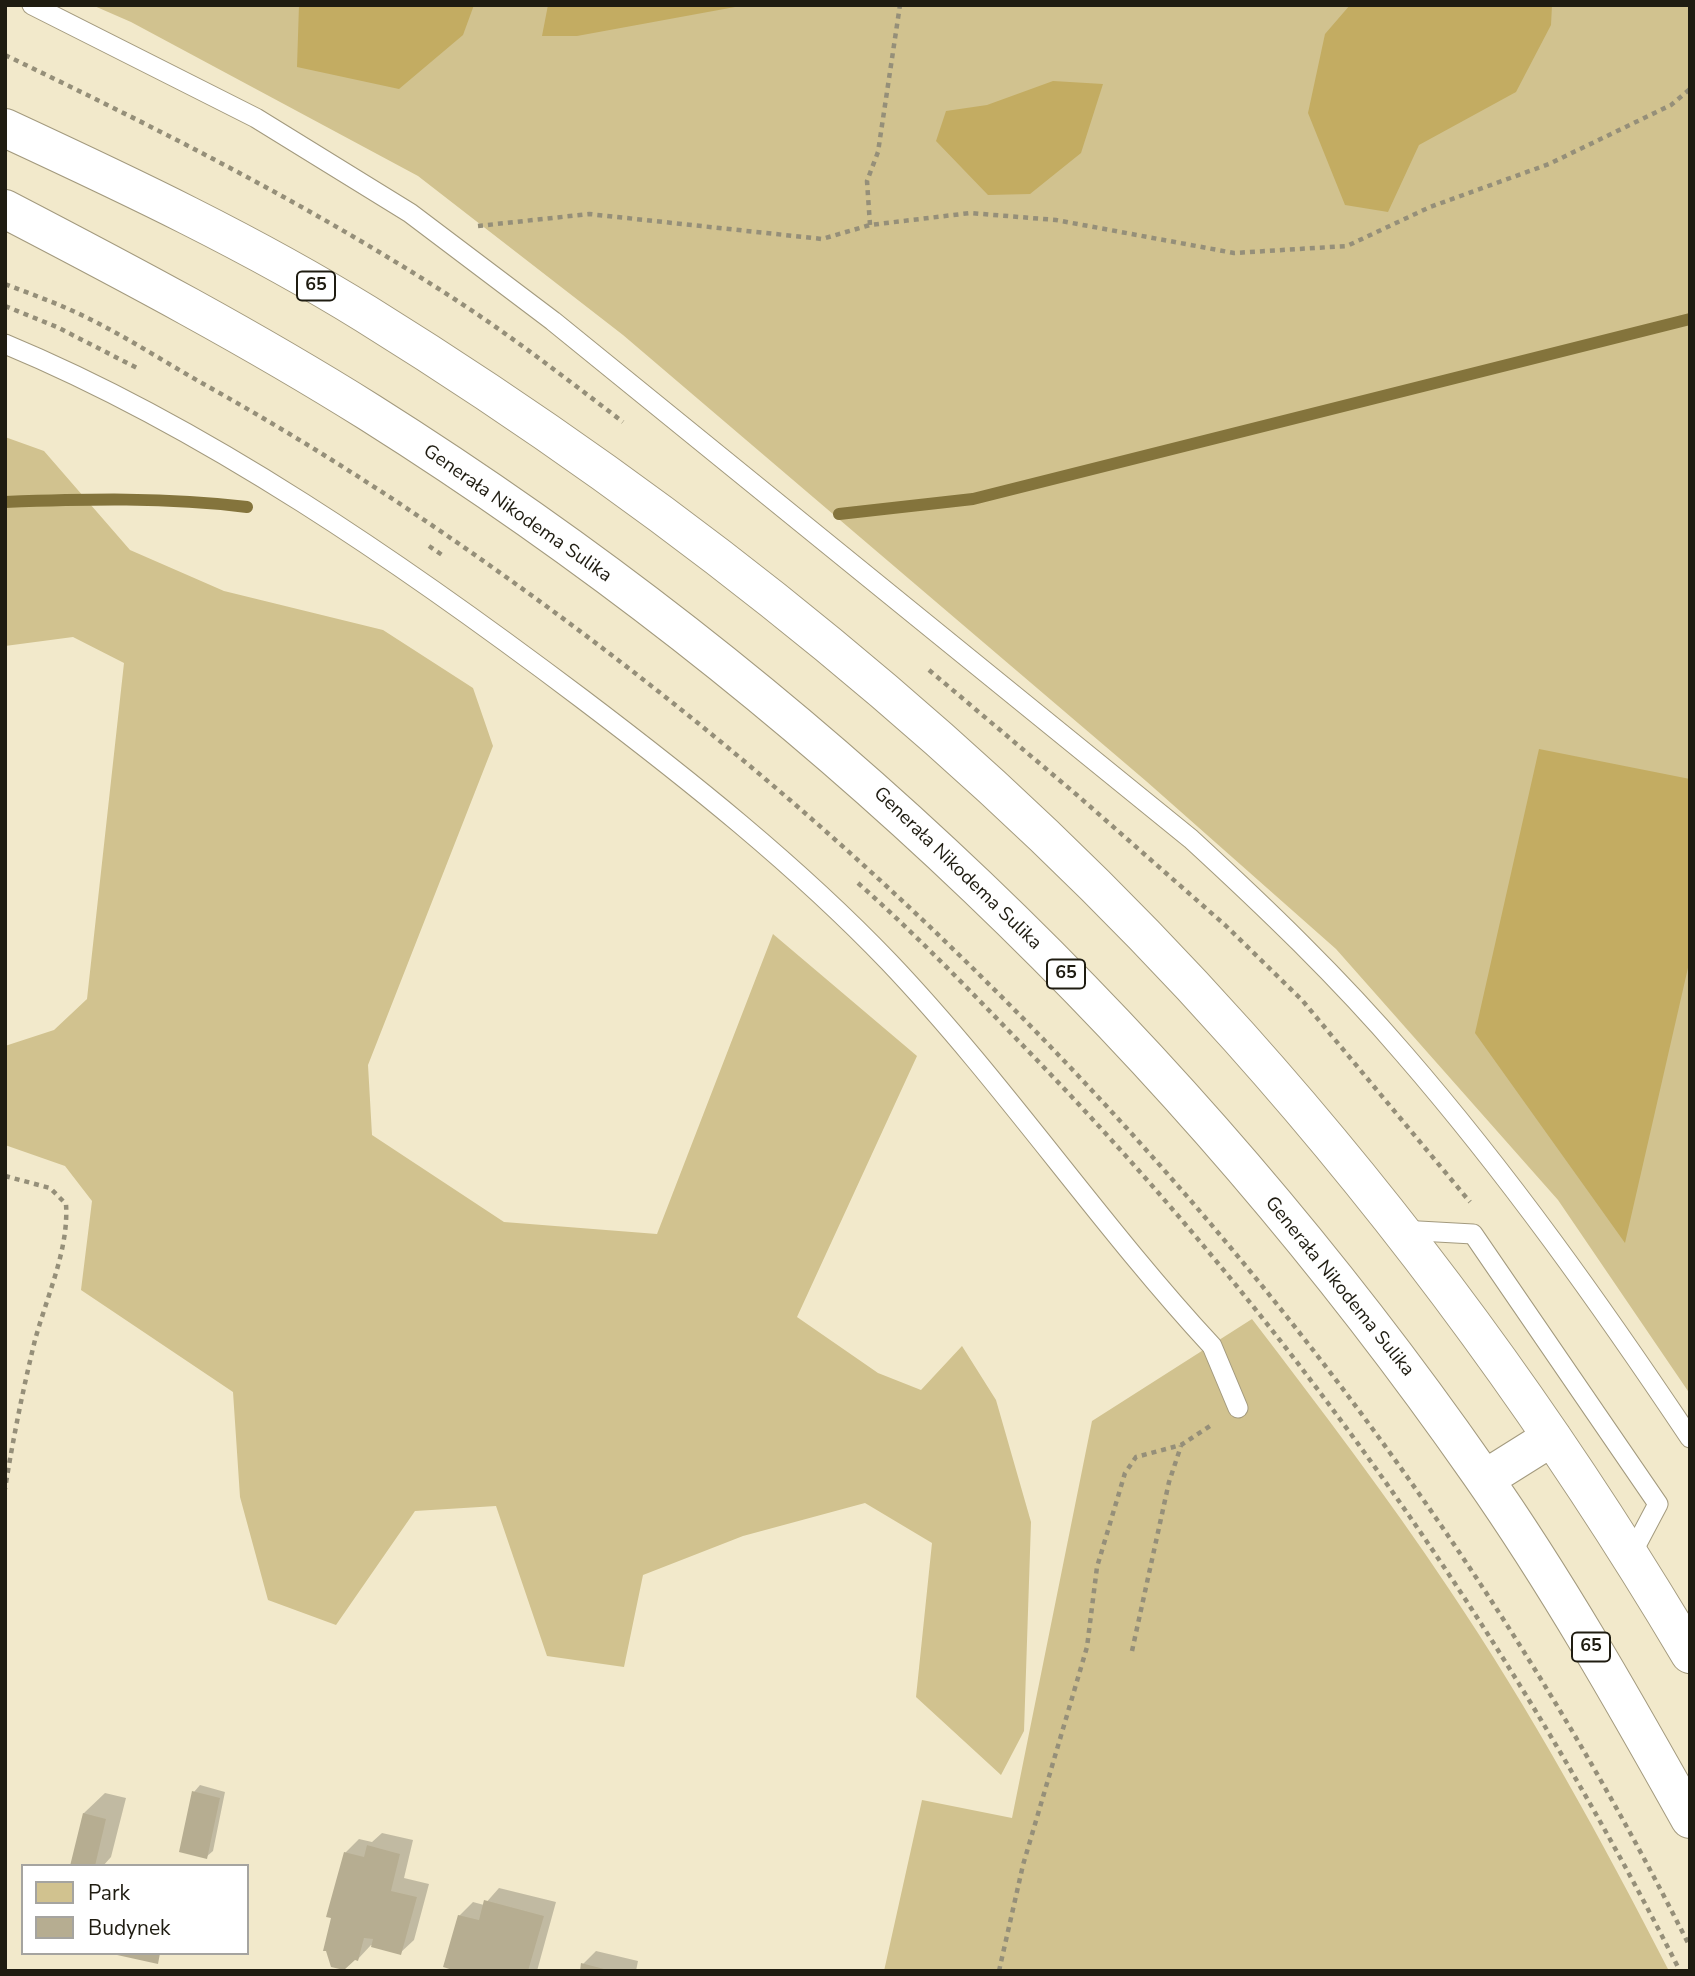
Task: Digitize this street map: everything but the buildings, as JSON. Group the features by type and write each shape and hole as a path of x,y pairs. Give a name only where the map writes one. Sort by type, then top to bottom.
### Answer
{"highway":[{"name":"65","path":"5,128 174,207 362,312 608,475 704,546 864,676 1058,849 1238,1036 1401,1230 1552,1437 1631,1555 1690,1654"},
{"name":"Generała Nikodema Sulika","path":"5,209 169,294 368,411 568,547 787,714 914,825 1075,983 1235,1157 1419,1387 1485,1479 1614,1683 1690,1819"},
{"path":"1485,1479 1552,1437"}],"lane":[{"path":"32,5 256,118 399,206 453,244 746,476 1180,830 1289,929 1404,1054 1526,1206 1630,1348 1690,1438"},
{"path":"5,344 90,381 194,438 329,522 486,626 662,759 815,890 890,963 1212,1346 1238,1408"},
{"path":"1401,1230 1473,1234 1658,1504 1631,1555"}],"path":[{"path":"870,225 867,181 878,152 900,5"},
{"path":"453,244 468,227 589,214 822,239 870,225 970,213 1056,220 1234,253 1347,246 1430,207 1549,164 1671,105 1690,89"},
{"path":"5,284 77,313 275,424 421,516 569,621 734,750 890,886 997,990 1114,1112 1183,1190 1353,1399 1476,1575 1561,1713 1690,1947"},
{"path":"5,1176 50,1188 66,1204 68,1224 35,1340 13,1437 5,1489"},
{"path":"999,1971 1023,1865 1087,1647 1097,1567 1125,1473 1136,1457 1181,1445 1238,1408"},
{"path":"1132,1651 1169,1482 1181,1445"}],"green space":[{"path":"92,5 1690,5 1690,1394 1558,1200 1336,949 1146,781 623,335 418,176 131,22"},
{"path":"5,437 44,451 130,550 224,591 383,630 473,688 493,746 368,1065 372,1135 504,1222 657,1234 773,934 917,1056 797,1317 878,1373 921,1390 962,1346 996,1400 1031,1522 1024,1731 1001,1775 916,1697 932,1543 865,1503 743,1536 643,1575 624,1667 547,1656 496,1506 415,1511 336,1625 268,1600 240,1497 233,1392 81,1290 92,1201 65,1166 5,1145 5,1046 54,1030 87,999 124,663 73,637 5,646"},
{"path":"1252,1319 1426,1554 1479,1635 1565,1777 1669,1971 884,1971 922,1800 1012,1818 1092,1421"}],"shaded area":[{"path":"299,5 474,5 463,35 399,89 297,67"},
{"path":"548,5 746,5 577,36 542,36"},
{"path":"1350,5 1552,5 1551,25 1516,92 1419,145 1388,212 1345,205 1308,113 1325,34"},
{"path":"1053,81 1103,84 1081,153 1030,194 988,195 936,141 946,111 987,105"},
{"path":"1539,749 1690,779 1690,959 1625,1243 1475,1033"}],"waterway":[{"path":"839,514 973,499 1690,319"},
{"path":"5,502 156,500 247,507"}]}
